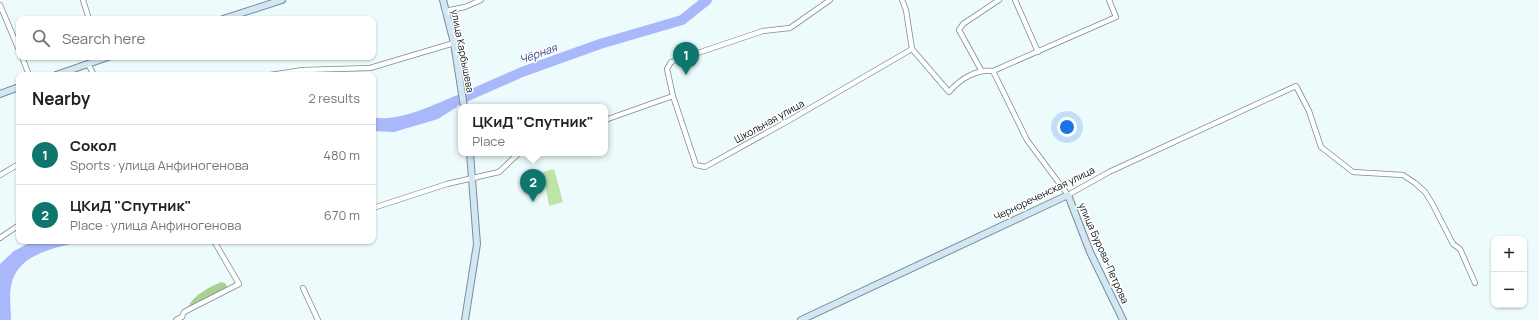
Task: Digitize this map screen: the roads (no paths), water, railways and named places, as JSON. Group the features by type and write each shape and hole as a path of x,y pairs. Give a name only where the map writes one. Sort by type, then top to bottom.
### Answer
{"main road":[{"name":"улица Карбышева","path":"443,0 454,43 464,104"},
{"path":"232,16 277,1"},
{"path":"65,72 96,60"},
{"path":"0,94 16,89"},
{"path":"465,320 477,244 470,156"},
{"name":"Чернореченская улица","path":"801,320 1068,195"},
{"name":"улица Бурова-Петрова","path":"1068,195 1090,252 1123,320"}],"street":[{"path":"83,0 88,16"},
{"path":"608,119 673,96 667,69 671,62 763,31 769,32 790,28 830,0"},
{"path":"902,0 906,10 912,49 949,92 957,82 981,70 993,71 1116,17 1109,0"},
{"path":"981,70 959,30 963,24 999,0"},
{"path":"1015,0 1038,52"},
{"path":"445,11 465,7 479,1"},
{"path":"0,5 16,43"},
{"path":"764,36 769,32"},
{"path":"290,72 303,70 370,68 454,43"},
{"name":"Школьная улица","path":"673,96 696,165 705,167 912,49"},
{"path":"23,60 28,72"},
{"path":"88,64 92,72"},
{"path":"993,71 1027,140 1068,195"},
{"name":"Чернореченская улица","path":"1068,195 1109,172 1296,86 1310,111 1321,147 1354,172 1403,175 1425,192 1453,244 1460,249 1476,283"},
{"path":"376,207 473,178 499,172 516,156"},
{"path":"0,175 16,166"},
{"path":"0,238 16,227"},
{"path":"176,320 182,317 184,312 239,284 216,244"},
{"path":"302,288 318,320"}],"water":[{"path":"455,96 457,107 438,119 394,132 376,131 376,117 393,118 426,108"},
{"path":"27,244 70,244 39,254 29,259 21,266 15,275 11,286 11,320 0,320 0,264 14,251"}],"waterway":[{"name":"Чёрная","path":"445,106 522,72 600,44 682,20 707,0"}],"place":[{"name":"Сокол","path":"686,75"},
{"name":"ЦКиД \"Спутник\"","path":"533,202"}]}
